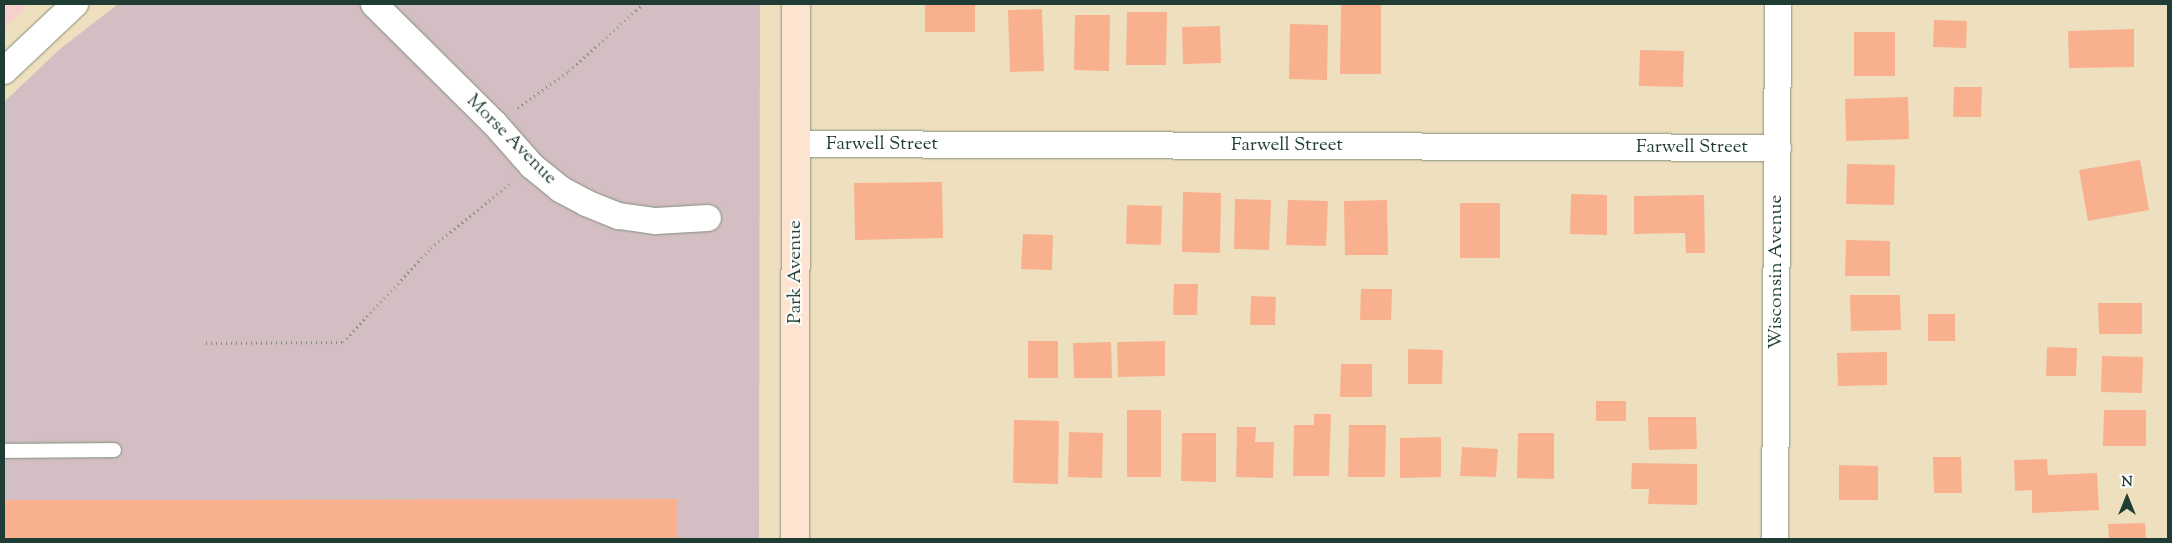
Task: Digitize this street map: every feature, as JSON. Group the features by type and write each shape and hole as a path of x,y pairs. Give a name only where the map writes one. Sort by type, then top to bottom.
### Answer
{"street":[{"path":"4,71 75,4"},
{"name":"Morse Avenue","path":"374,4 495,124 532,166 560,189 586,203 620,216 656,221 708,218"},
{"name":"Park Avenue","path":"794,539 796,4"},
{"name":"Wisconsin Avenue","path":"1775,539 1778,4"},
{"name":"Farwell Street","path":"796,144 1778,148"}],"lane":[{"path":"4,451 114,450"}],"path":[{"path":"495,124 569,71 643,4"},
{"path":"206,343 343,342 431,248 532,166"}],"shaded area":[{"path":"4,4 29,4 4,29"},
{"path":"118,4 760,4 759,539 4,539 4,102 60,49"}],"building":[{"path":"925,4 975,4 975,32 925,32"},
{"path":"1341,4 1381,4 1381,74 1340,74"},
{"path":"1042,9 1044,71 1010,72 1008,10"},
{"path":"1127,12 1167,12 1166,65 1126,65"},
{"path":"1075,15 1110,15 1109,71 1074,70"},
{"path":"1934,20 1967,21 1966,48 1933,47"},
{"path":"1290,24 1328,25 1327,80 1289,79"},
{"path":"1220,26 1221,63 1183,64 1182,27"},
{"path":"2134,29 2134,67 2069,68 2068,31"},
{"path":"1854,32 1895,32 1895,76 1854,76"},
{"path":"1640,50 1684,51 1683,87 1639,86"},
{"path":"1954,87 1982,87 1981,117 1953,117"},
{"path":"1908,97 1909,139 1846,141 1845,99"},
{"path":"2140,160 2149,210 2088,221 2079,170"},
{"path":"1847,164 1895,165 1894,205 1846,204"},
{"path":"942,182 943,238 855,240 854,183"},
{"path":"1183,192 1221,193 1220,253 1182,252"},
{"path":"1571,194 1607,195 1607,235 1570,234"},
{"path":"1704,195 1705,253 1686,253 1685,233 1634,234 1634,196"},
{"path":"1235,199 1271,200 1269,250 1234,249"},
{"path":"1288,200 1328,201 1326,246 1286,245"},
{"path":"1387,200 1388,255 1345,255 1344,201"},
{"path":"1460,203 1500,203 1500,258 1460,258"},
{"path":"1127,205 1162,206 1161,245 1126,244"},
{"path":"1023,234 1053,235 1052,270 1021,269"},
{"path":"1846,240 1890,241 1890,276 1845,276"},
{"path":"1174,284 1198,284 1197,315 1173,315"},
{"path":"1361,289 1392,289 1391,320 1360,320"},
{"path":"1850,295 1900,295 1901,330 1851,331"},
{"path":"1251,296 1276,297 1275,325 1250,325"},
{"path":"2098,303 2142,303 2142,334 2099,334"},
{"path":"1928,314 1955,314 1955,341 1928,341"},
{"path":"1028,341 1058,341 1058,378 1028,378"},
{"path":"1165,341 1165,376 1118,377 1117,342"},
{"path":"1111,342 1112,378 1074,378 1073,343"},
{"path":"2047,347 2077,348 2076,376 2046,376"},
{"path":"1408,349 1443,350 1442,384 1408,384"},
{"path":"1887,352 1887,385 1838,386 1837,353"},
{"path":"2102,356 2143,357 2142,393 2101,392"},
{"path":"1341,364 1372,364 1372,397 1340,397"},
{"path":"1596,401 1626,401 1626,421 1596,421"},
{"path":"1127,410 1161,410 1161,477 1127,477"},
{"path":"2104,410 2146,410 2146,446 2103,446"},
{"path":"1314,414 1331,414 1329,476 1293,476 1294,425 1314,425"},
{"path":"1648,417 1696,417 1697,449 1649,450"},
{"path":"1014,420 1059,421 1058,484 1013,483"},
{"path":"1349,425 1386,425 1385,477 1348,477"},
{"path":"1237,427 1256,427 1255,442 1274,442 1273,478 1236,477"},
{"path":"1069,432 1103,433 1102,478 1068,477"},
{"path":"1182,433 1216,433 1216,482 1181,481"},
{"path":"1518,433 1554,433 1554,479 1517,478"},
{"path":"1441,437 1441,477 1400,478 1400,438"},
{"path":"1462,447 1498,449 1496,477 1460,476"},
{"path":"1933,457 1961,457 1962,493 1934,493"},
{"path":"2047,459 2048,475 2097,473 2099,510 2032,513 2032,490 2015,491 2014,460"},
{"path":"1632,463 1697,464 1697,505 1648,504 1649,489 1631,489"},
{"path":"1839,465 1878,466 1878,500 1839,500"},
{"path":"677,499 677,539 4,539 4,500"},
{"path":"2145,523 2146,539 2109,539 2108,524"}]}
